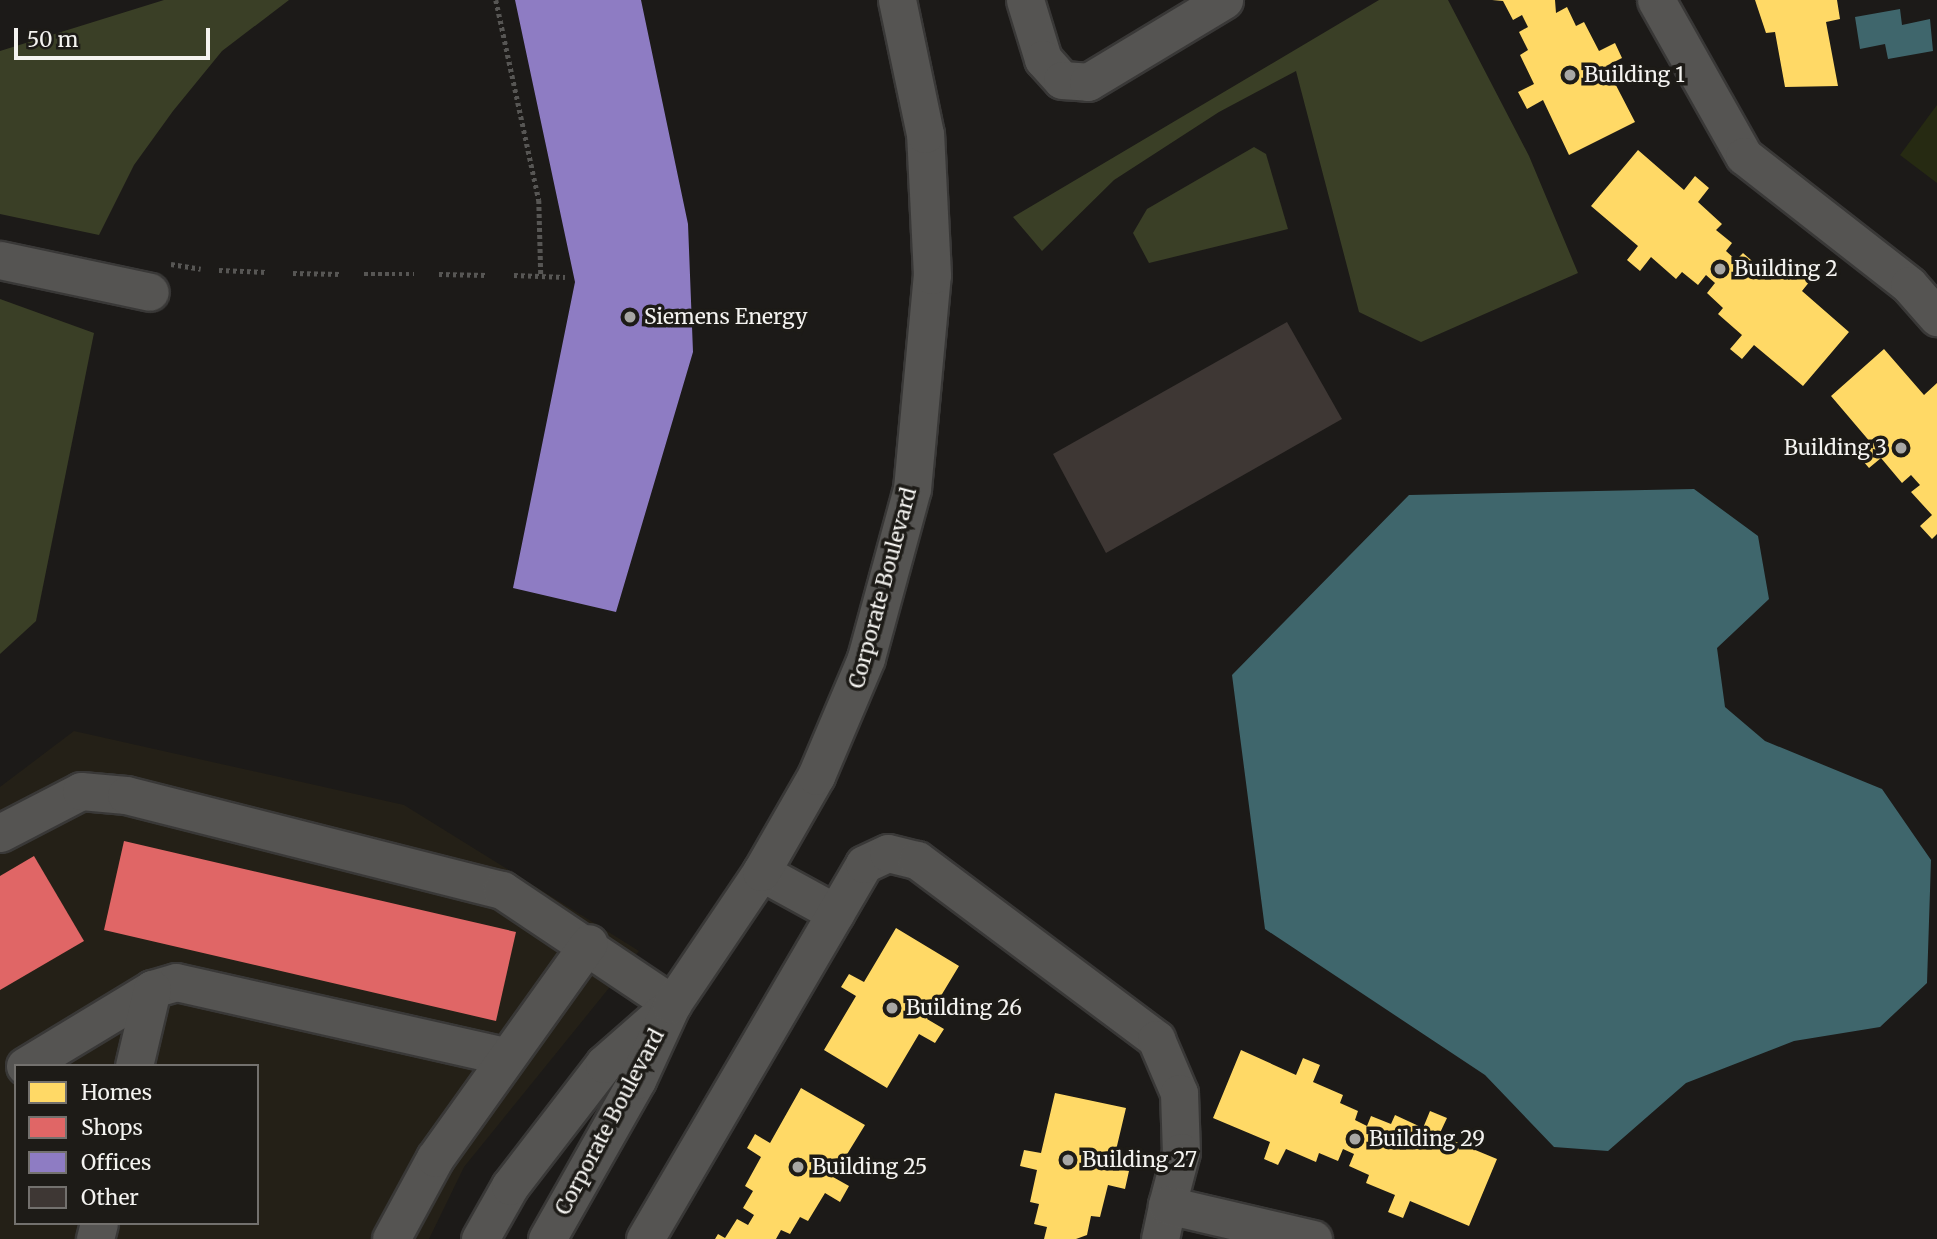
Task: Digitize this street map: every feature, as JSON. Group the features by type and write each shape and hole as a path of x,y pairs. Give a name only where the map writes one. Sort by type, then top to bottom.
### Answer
{"street":[{"name":"Corporate Boulevard","path":"547,1239 637,1080 672,1004 761,872 846,717 912,489 932,275 925,134 897,0"},
{"path":"1025,0 1044,59 1062,80 1088,82 1224,0"},
{"path":"1656,0 1744,156 1909,285 1937,317"},
{"path":"0,260 160,278"},
{"path":"0,833 81,791 126,795 502,890 589,943 672,1004"},
{"path":"645,1239 864,864 888,853 917,860 1156,1039 1179,1093 1181,1152 1164,1222 1313,1239"},
{"path":"761,872 836,913"},
{"path":"391,1239 435,1158 505,1056 589,943"},
{"path":"28,1064 152,989 176,982 505,1056"},
{"path":"134,1064 152,989"},
{"name":"Corporate Boulevard","path":"480,1239 510,1186 604,1064 672,1004"}],"path":[{"path":"496,0 540,200 541,276"},
{"path":"160,278 201,269"},
{"path":"219,270 267,272"},
{"path":"293,273 341,274"},
{"path":"364,274 414,274"},
{"path":"439,274 487,275"},
{"path":"514,275 565,277"}],"shaded area":[{"path":"74,731 404,805 639,951 464,1167 429,1239 0,1239 0,787"}],"green space":[{"path":"164,0 289,0 222,51 173,111 134,165 99,235 0,214 0,51"},
{"path":"1379,0 1448,0 1529,156 1578,273 1421,342 1359,312 1296,71 1219,112 1114,180 1042,251 1013,217"},
{"path":"1937,105 1937,183 1900,155"},
{"path":"1254,147 1266,154 1288,229 1149,263 1133,233 1147,209"},
{"path":"0,299 94,333 36,621 0,654"}],"water":[{"path":"1900,9 1902,25 1930,19 1933,51 1888,59 1885,44 1860,49 1855,17"},
{"path":"1694,489 1758,536 1769,599 1717,648 1725,707 1765,741 1882,789 1931,860 1927,983 1880,1027 1794,1041 1686,1083 1608,1151 1554,1147 1485,1075 1265,929 1232,675 1409,495"}],"building: Homes":[{"name":"Building 1","path":"1492,0 1555,0 1556,13 1567,7 1576,26 1584,22 1599,51 1615,43 1622,58 1606,66 1635,122 1569,155 1543,100 1527,109 1518,92 1534,84 1520,55 1528,50 1519,32 1528,27 1522,15 1513,20 1503,1"},
{"path":"1755,0 1837,0 1840,19 1826,22 1838,86 1785,87 1775,32 1766,33"},
{"name":"Building 2","path":"1638,150 1684,190 1695,176 1709,188 1698,202 1722,224 1716,230 1732,243 1726,251 1736,260 1743,253 1759,267 1765,259 1789,280 1801,265 1814,276 1802,291 1849,332 1803,386 1754,345 1742,359 1730,349 1742,335 1718,314 1723,308 1707,293 1715,283 1706,275 1698,285 1682,272 1676,279 1651,257 1640,271 1627,260 1638,246 1591,206"},
{"name":"Building 3","path":"1884,349 1924,395 1937,383 1937,534 1932,539 1920,526 1932,515 1911,492 1920,485 1911,475 1902,483 1881,458 1869,468 1857,454 1871,443 1831,396"},
{"name":"Building 26","path":"896,928 959,966 927,1019 944,1029 935,1043 919,1034 887,1088 824,1050 856,996 841,987 849,974 864,982"},
{"name":"Building 29","path":"1241,1050 1296,1075 1303,1058 1320,1065 1313,1082 1343,1095 1340,1103 1358,1111 1355,1120 1367,1126 1371,1116 1391,1124 1395,1115 1423,1128 1430,1111 1447,1118 1439,1135 1497,1159 1469,1226 1410,1201 1403,1218 1388,1212 1395,1195 1366,1183 1369,1175 1349,1166 1354,1154 1343,1149 1338,1161 1319,1153 1316,1162 1286,1149 1278,1165 1264,1159 1270,1142 1213,1118"},
{"name":"Building 25","path":"801,1088 865,1125 833,1177 849,1186 840,1202 825,1193 808,1221 800,1217 790,1234 781,1230 776,1239 715,1239 718,1234 725,1238 737,1219 748,1225 754,1215 743,1208 753,1191 745,1186 761,1157 747,1148 755,1134 770,1143"},
{"name":"Building 27","path":"1055,1093 1126,1108 1112,1167 1129,1171 1125,1189 1108,1185 1100,1217 1091,1216 1087,1235 1076,1239 1044,1239 1047,1227 1034,1224 1039,1204 1030,1202 1037,1170 1020,1166 1024,1150 1041,1153"}],"building: Shops":[{"path":"124,841 516,932 496,1021 104,930"},
{"path":"34,856 84,941 0,990 0,876"}],"building: Offices":[{"name":"Siemens Energy","path":"515,0 641,0 688,224 693,352 616,612 513,588 575,282"}],"building: Other":[{"path":"1287,322 1342,419 1106,553 1053,454"}],"place":[{"name":"Building 1","path":"1570,75"},
{"name":"Building 2","path":"1720,269"},
{"name":"Siemens Energy","path":"630,317"},
{"name":"Building 3","path":"1901,448"},
{"name":"Building 26","path":"892,1008"},
{"name":"Building 29","path":"1355,1139"},
{"name":"Building 27","path":"1068,1160"},
{"name":"Building 25","path":"798,1167"}]}
